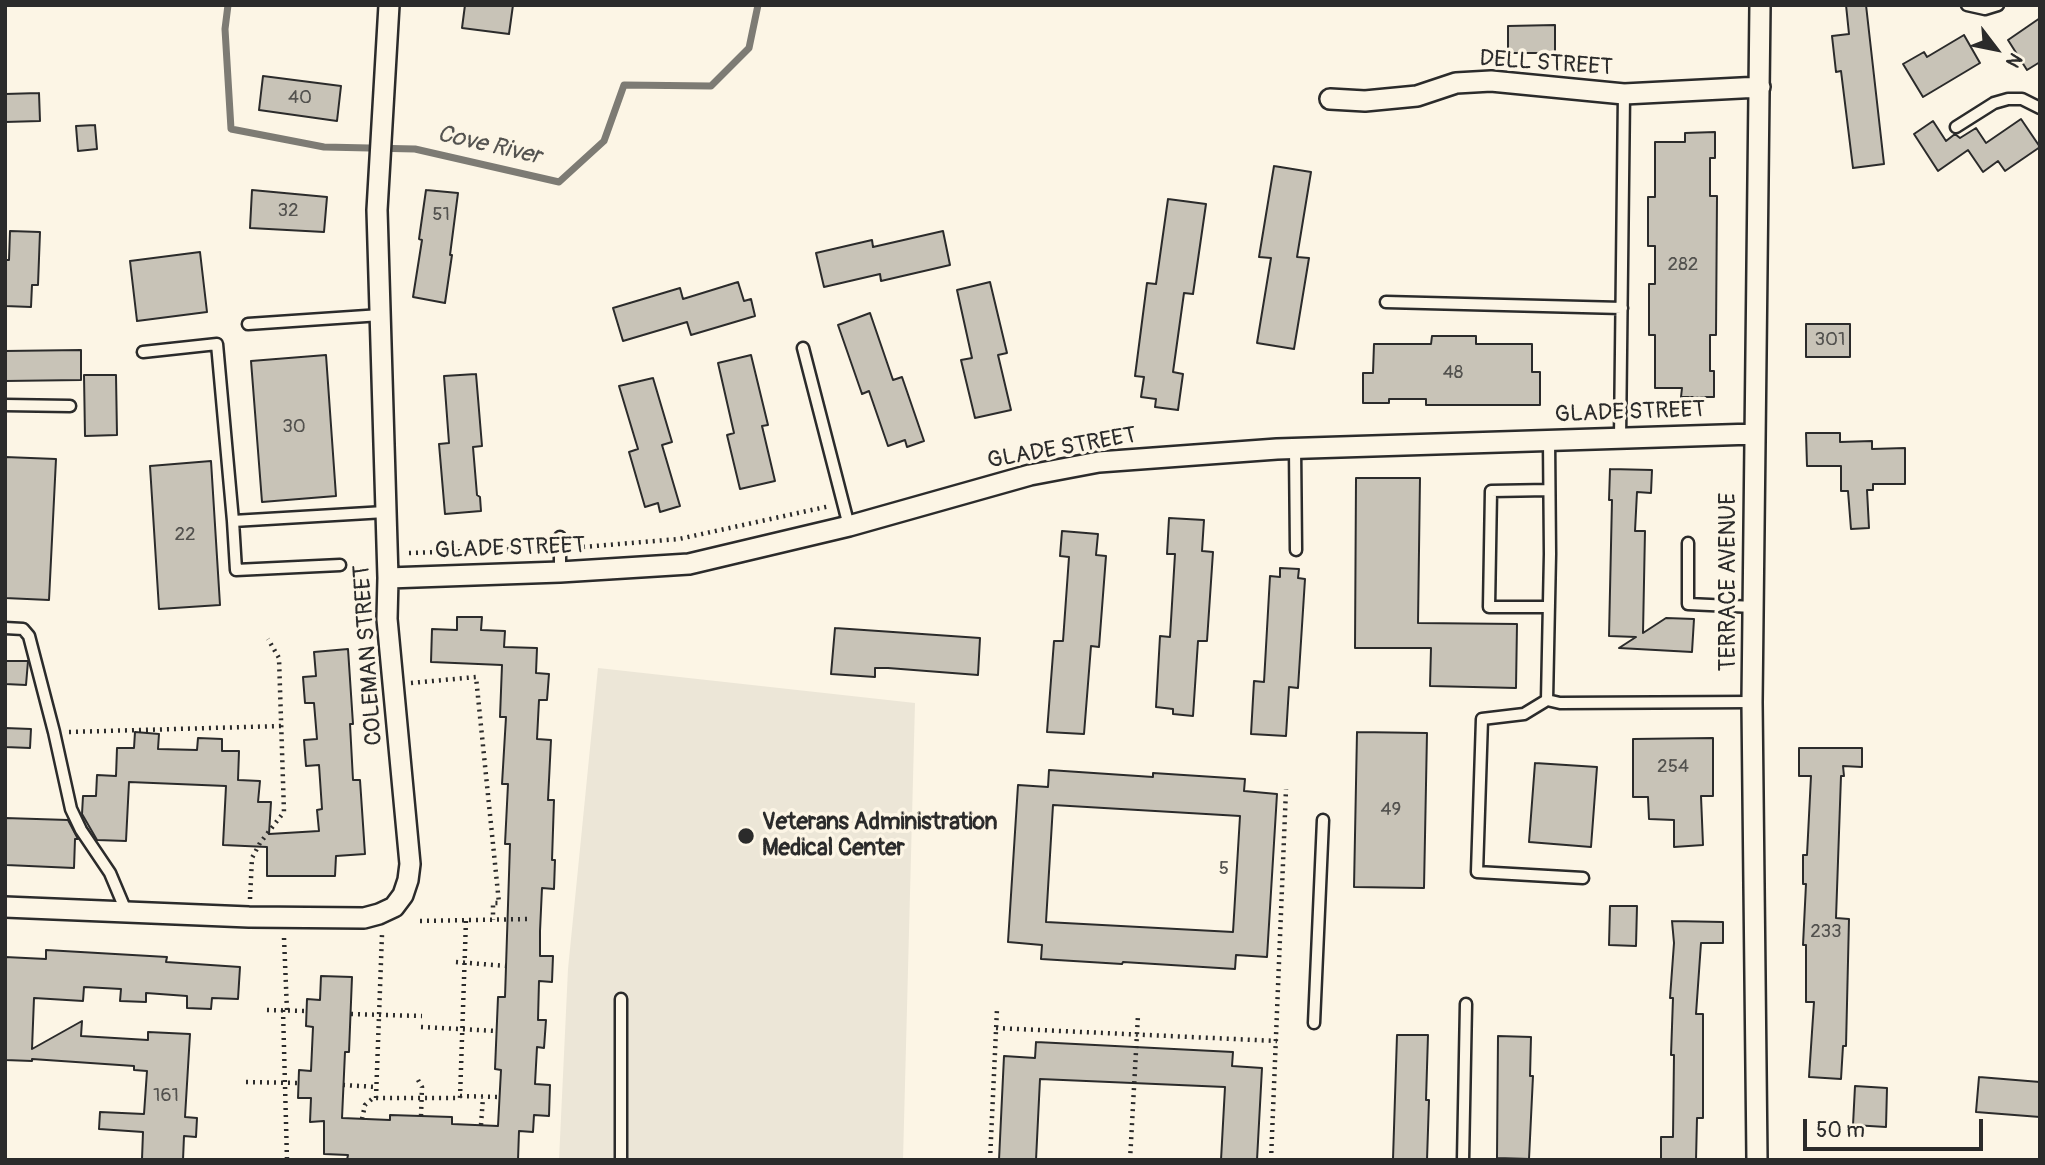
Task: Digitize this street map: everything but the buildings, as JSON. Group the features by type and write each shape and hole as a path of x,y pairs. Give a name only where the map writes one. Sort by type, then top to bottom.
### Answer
{"street":[{"name":"COLEMAN STREET","path":"379,914 394,906 403,895 410,863 387,619 377,210 389,5"},
{"name":"TERRACE AVENUE","path":"1757,1160 1752,702 1760,5"},
{"name":"DELL STREET","path":"1331,99 1365,101 1417,96 1457,83 1491,81 1624,94 1760,87"},
{"name":"GLADE STREET","path":"388,578 689,564 849,526 1018,478 1099,462 1295,448 1754,434"},
{"path":"5,907 270,918 364,918 379,914"}],"lane":[{"path":"1967,5 1985,9 1998,5"},
{"path":"1620,438 1624,94"},
{"path":"1956,127 1994,103 2008,99 2022,99 2040,108"},
{"path":"1386,302 1622,307"},
{"path":"248,324 381,315"},
{"path":"143,352 217,344 236,570 340,565"},
{"path":"803,348 849,526"},
{"path":"5,405 70,406"},
{"path":"1547,700 1549,440"},
{"path":"1295,448 1296,550"},
{"path":"1549,490 1491,491 1489,607 1549,607"},
{"path":"233,521 385,512"},
{"path":"560,542 560,572"},
{"path":"1688,542 1688,604 1755,607"},
{"path":"5,628 23,629 29,636 71,809 81,830 110,873 127,912"},
{"path":"1583,878 1477,872 1482,719 1524,714 1547,700 1559,703 1752,702"},
{"path":"1314,1023 1323,820"},
{"path":"621,999 621,1160"},
{"path":"1462,1160 1466,1004"}],"path":[{"path":"387,554 560,542 679,539 843,503"},
{"path":"249,917 252,858 284,812 279,658 268,639"},
{"path":"393,685 476,677 499,903 493,903 493,920"},
{"path":"54,732 282,726"},
{"path":"1271,1160 1286,789"},
{"path":"376,1098 382,931 379,914"},
{"path":"270,918 284,939 287,1160"},
{"path":"420,921 531,919"},
{"path":"460,1096 466,920"},
{"path":"456,962 507,965"},
{"path":"990,1160 997,1009"},
{"path":"267,1010 307,1011"},
{"path":"351,1014 422,1016"},
{"path":"1130,1160 1138,1015"},
{"path":"421,1027 497,1031"},
{"path":"996,1028 1277,1041"},
{"path":"418,1080 422,1087 421,1116"},
{"path":"246,1082 298,1083"},
{"path":"343,1085 377,1087"},
{"path":"481,1125 483,1097"},
{"path":"362,1119 366,1105 376,1098 500,1097"}],"shaded area":[{"name":"Veterans Administration Medical Center","path":"598,668 915,703 903,1160 559,1160 568,969"}],"waterway":[{"name":"Cove River","path":"228,5 225,29 231,129 324,147 415,149 559,182 604,141 624,85 711,86 749,48 758,5"}],"place":[{"name":"Veterans Administration Medical Center","path":"746,836"}]}
